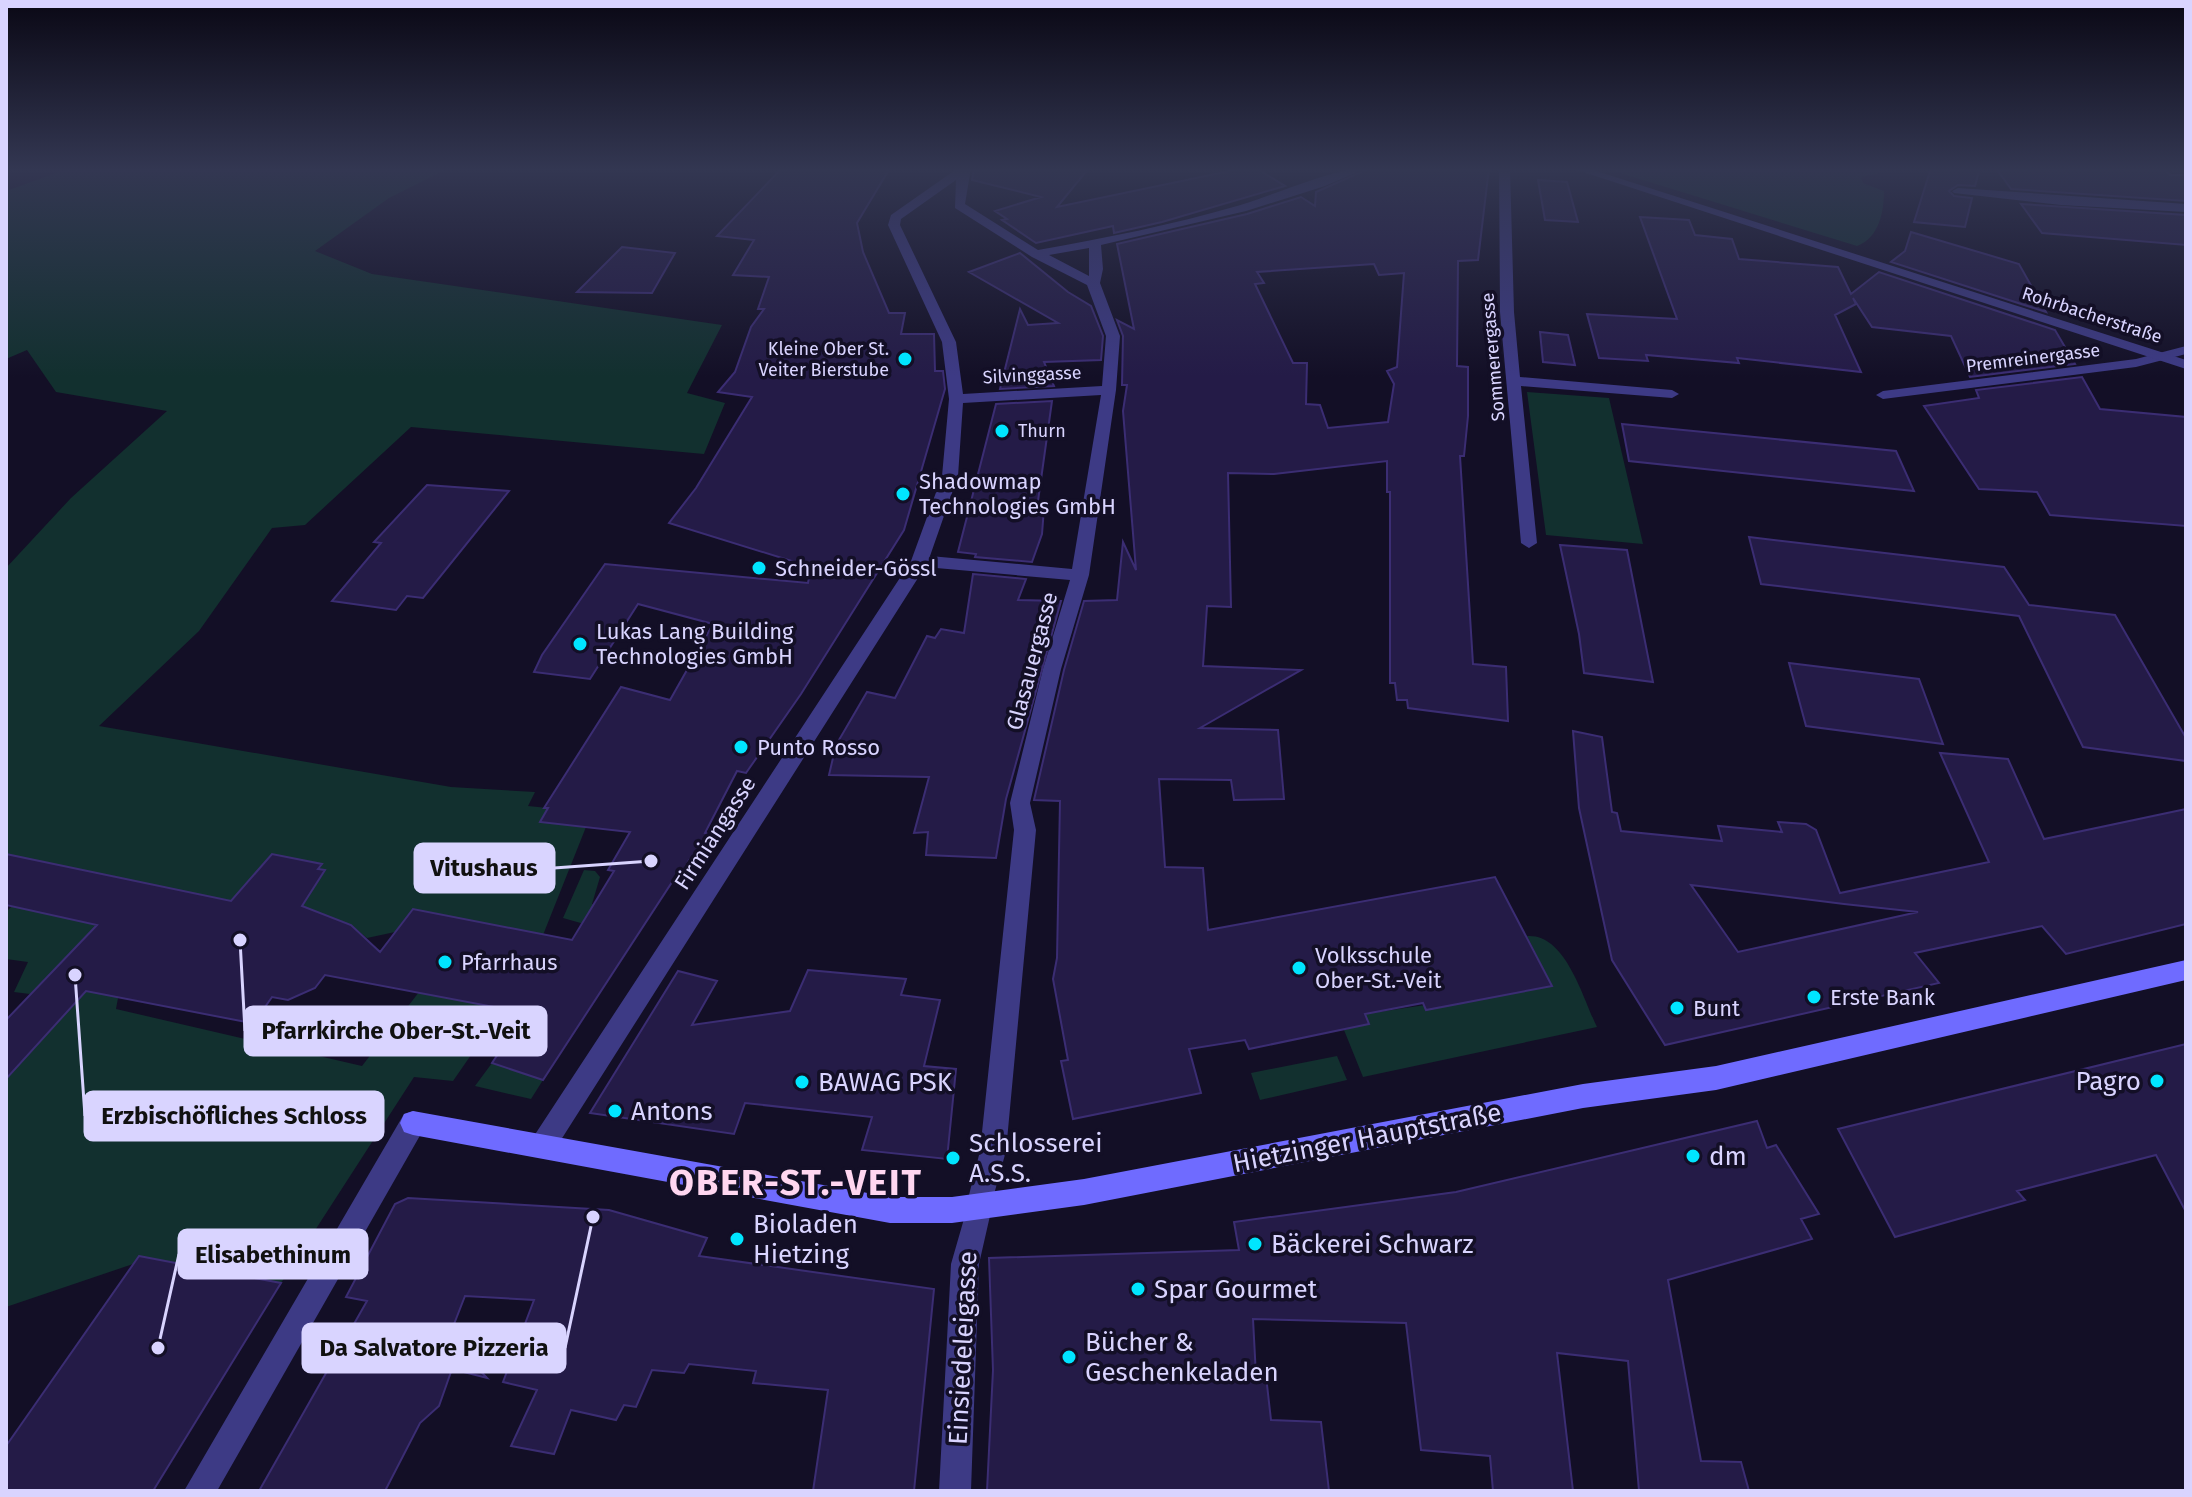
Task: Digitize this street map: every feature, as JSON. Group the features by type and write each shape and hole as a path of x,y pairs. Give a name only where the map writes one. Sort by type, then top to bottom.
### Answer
{"main road":[{"name":"Hietzinger Hauptstraße","path":"413,1123 890,1210 979,1207 1129,1184 1583,1096 1716,1078 2186,970"}],"street":[{"name":"Firmiangasse","path":"543,1145 920,561 950,476 956,399 949,342 900,238"},
{"path":"1011,238 1093,283 1097,269 1095,244"},
{"path":"1036,254 1121,238"},
{"name":"Sommerergasse","path":"1505,238 1507,312 1529,543"},
{"name":"Rohrbacherstraße","path":"1793,238 2186,365"},
{"name":"Glasauergasse","path":"979,1207 990,1170 995,1136 1025,830 1020,803 1052,669 1080,575 1109,390 1113,336 1093,283"},
{"name":"Premreinergasse","path":"1883,395 2164,358 2186,350"},
{"path":"1514,381 1672,394"},
{"name":"Silvinggasse","path":"956,399 1109,390"},
{"path":"920,561 1080,575"},
{"path":"200,1491 413,1123"},
{"name":"Einsiedeleigasse","path":"955,1491 965,1264 979,1207"}],"green space":[{"path":"6,238 333,238 315,251 372,274 722,325 687,393 725,403 704,454 411,427 305,525 272,528 199,631 99,726 451,787 535,792 528,806 548,808 586,827 543,935 413,909 395,932 367,938 351,925 300,910 325,871 318,869 322,864 272,854 231,901 6,854 6,568 71,498 167,411 56,392 27,350 6,359"},
{"path":"1831,238 1869,238 1857,246"},
{"path":"1527,392 1609,398 1643,544 1546,535"},
{"path":"584,870 595,871 600,877 592,904 649,916 609,931 563,918"},
{"path":"12,906 97,925 30,994 14,992 28,962 6,959 6,912"},
{"path":"1527,936 1541,938 1563,956 1597,1027 1363,1077 1344,1030 1369,1024 1365,1014 1552,986"},
{"path":"118,955 149,962 118,998 116,1009 362,1066 419,992 503,1009 453,1081 414,1077 281,1283 139,1256 133,1264 6,1307 6,1079"},
{"path":"1337,1056 1347,1080 1260,1100 1251,1073"},
{"path":"492,1063 543,1080 531,1099 475,1086"}],"building":[{"path":"734,238 860,238 889,313 905,313 901,334 934,334 935,371 943,371 945,389 904,530 801,694 746,773 737,771 705,833 712,834 698,861 689,860 681,875 678,873 543,1080 492,1063 526,1013 325,975 315,988 288,1000 272,997 256,1020 246,1022 86,991 6,1079 6,1020 97,925 6,905 6,854 231,901 272,854 322,864 318,869 325,870 302,906 351,925 380,952 413,909 572,940 614,871 608,870 630,832 540,822 548,808 544,808 621,687 670,700 713,624 638,604 590,679 534,672 542,655 605,564 808,583 811,567 669,523 696,488 752,397 718,392 735,372 751,327 764,309 758,309 769,277 733,275 754,240"},
{"path":"1028,238 1059,238 1036,243"},
{"path":"1144,238 1481,238 1478,260 1458,261 1457,366 1468,367 1468,416 1464,456 1460,456 1473,664 1506,667 1508,721 1408,708 1407,700 1397,700 1395,683 1390,683 1390,492 1387,492 1387,461 1274,474 1228,473 1231,607 1207,606 1203,666 1301,670 1200,728 1278,730 1284,799 1234,800 1231,780 1159,779 1165,867 1203,868 1208,930 1495,877 1552,986 1426,1010 1423,1003 1365,1014 1369,1024 1249,1049 1245,1040 1189,1049 1201,1093 1073,1119 1061,1061 1068,1060 1053,979 1057,958 1060,801 1034,800 1064,670 1084,601 1117,600 1123,542 1136,570 1123,411 1127,385 1122,385 1123,336 1117,320 1134,329 1117,244","holes":["1374,264 1379,275 1404,273 1397,367 1387,371 1394,384 1388,422 1328,428 1320,405 1306,404 1307,363 1293,363 1255,284 1264,283 1257,272"]},
{"path":"1648,238 1732,239 1739,259 1838,267 1851,294 1879,272 2055,330 2075,364 1970,377 1951,336 1872,327 1853,298 1856,304 1835,315 1861,372 1737,358 1739,363 1646,355 1648,361 1599,358 1587,314 1677,319"},
{"path":"1909,238 1931,238 2019,264 2046,312 1891,262 1905,251"},
{"path":"2100,238 2186,238 2186,245"},
{"path":"622,247 675,253 652,293 577,292"},
{"path":"1020,253 1068,292 1091,306 1103,336 1101,360 1044,362 1054,386 1000,389 1020,309 1028,325 1058,323 969,272"},
{"path":"1540,332 1568,335 1575,365 1543,362"},
{"path":"2082,377 2100,409 2186,417 2186,526 2050,515 2037,492 1979,489 1924,406 1979,398 1976,390"},
{"path":"1052,401 1037,508 1044,508 1042,534 1032,562 975,557 976,554 958,552 996,404"},
{"path":"1622,424 1896,451 1914,491 1629,461"},
{"path":"427,485 509,491 423,598 407,596 396,610 332,601 381,543 374,542"},
{"path":"1749,537 2004,567 2029,605 2115,615 2186,738 2186,761 2083,747 2019,616 1761,584"},
{"path":"1560,545 1627,550 1653,682 1584,673"},
{"path":"973,574 1026,579 1018,600 1061,601 1006,799 996,858 926,855 928,832 914,833 929,777 829,775 836,745 867,692 895,698 927,636 935,638 941,629 964,633"},
{"path":"1789,663 1919,679 1943,744 1806,726"},
{"path":"1573,731 1602,737 1612,812 1617,813 1621,831 1722,841 1718,826 1782,832 1778,822 1806,824 1816,830 1840,893 1989,862 1940,753 2008,759 2044,839 2186,809 2186,924 2066,954 2042,926 1915,953 1939,983 1665,1045 1612,960 1579,808","holes":["1691,885 1918,912 1738,952"]},
{"path":"808,970 906,979 901,995 940,1000 924,1066 956,1069 947,1159 862,1150 872,1117 745,1103 734,1134 590,1113 678,971 717,981 692,1025 790,1011"},
{"path":"2186,1044 2186,1212 2156,1155 2017,1191 2025,1200 1895,1237 1838,1129"},
{"path":"1757,1121 1767,1148 1776,1145 1819,1214 1801,1219 1812,1239 1668,1280 1701,1461 1741,1462 1749,1491 1639,1491 1628,1361 1557,1353 1573,1491 1493,1491 1490,1456 1421,1450 1406,1323 1253,1319 1256,1376 1266,1376 1271,1420 1321,1422 1329,1491 987,1491 993,1370 989,1258 1239,1250 1234,1222 1456,1192"},
{"path":"408,1198 609,1210 707,1238 699,1256 934,1289 914,1491 813,1491 828,1390 753,1383 756,1371 689,1364 684,1373 652,1370 636,1407 624,1405 616,1420 571,1410 554,1454 511,1446 537,1390 503,1382 534,1300 465,1296 449,1337 487,1378 452,1369 439,1406 420,1423 385,1491 259,1491 367,1301 346,1297 395,1204"},
{"path":"139,1256 281,1283 153,1491 6,1491 6,1446"}],"place":[{"name":"Kleine Ober St. Veiter Bierstube","path":"905,359"},
{"name":"Thurn","path":"1002,431"},
{"name":"Shadowmap Technologies GmbH","path":"903,494"},
{"name":"Schneider-Gössl","path":"759,568"},
{"name":"Lukas Lang Building Technologies GmbH","path":"580,644"},
{"name":"Punto Rosso","path":"741,747"},
{"name":"Vitushaus","path":"651,861"},
{"name":"Pfarrkirche Ober-St.-Veit","path":"240,940"},
{"name":"Pfarrhaus","path":"445,962"},
{"name":"Volksschule Ober-St.-Veit","path":"1299,968"},
{"name":"Erzbischöfliches Schloss","path":"75,975"},
{"name":"Erste Bank","path":"1814,997"},
{"name":"Bunt","path":"1677,1008"},
{"name":"Pagro","path":"2157,1081"},
{"name":"BAWAG PSK","path":"802,1082"},
{"name":"Antons","path":"615,1111"},
{"name":"dm","path":"1693,1156"},
{"name":"Schlosserei A.S.S.","path":"953,1158"},
{"name":"Da Salvatore Pizzeria","path":"593,1217"},
{"name":"Bioladen Hietzing","path":"737,1239"},
{"name":"Bäckerei Schwarz","path":"1255,1244"},
{"name":"Spar Gourmet","path":"1138,1289"},
{"name":"Elisabethinum","path":"158,1348"},
{"name":"Bücher & Geschenkeladen","path":"1069,1357"}],"district":[{"name":"OBER-ST.-VEIT","path":"796,1183"}]}
